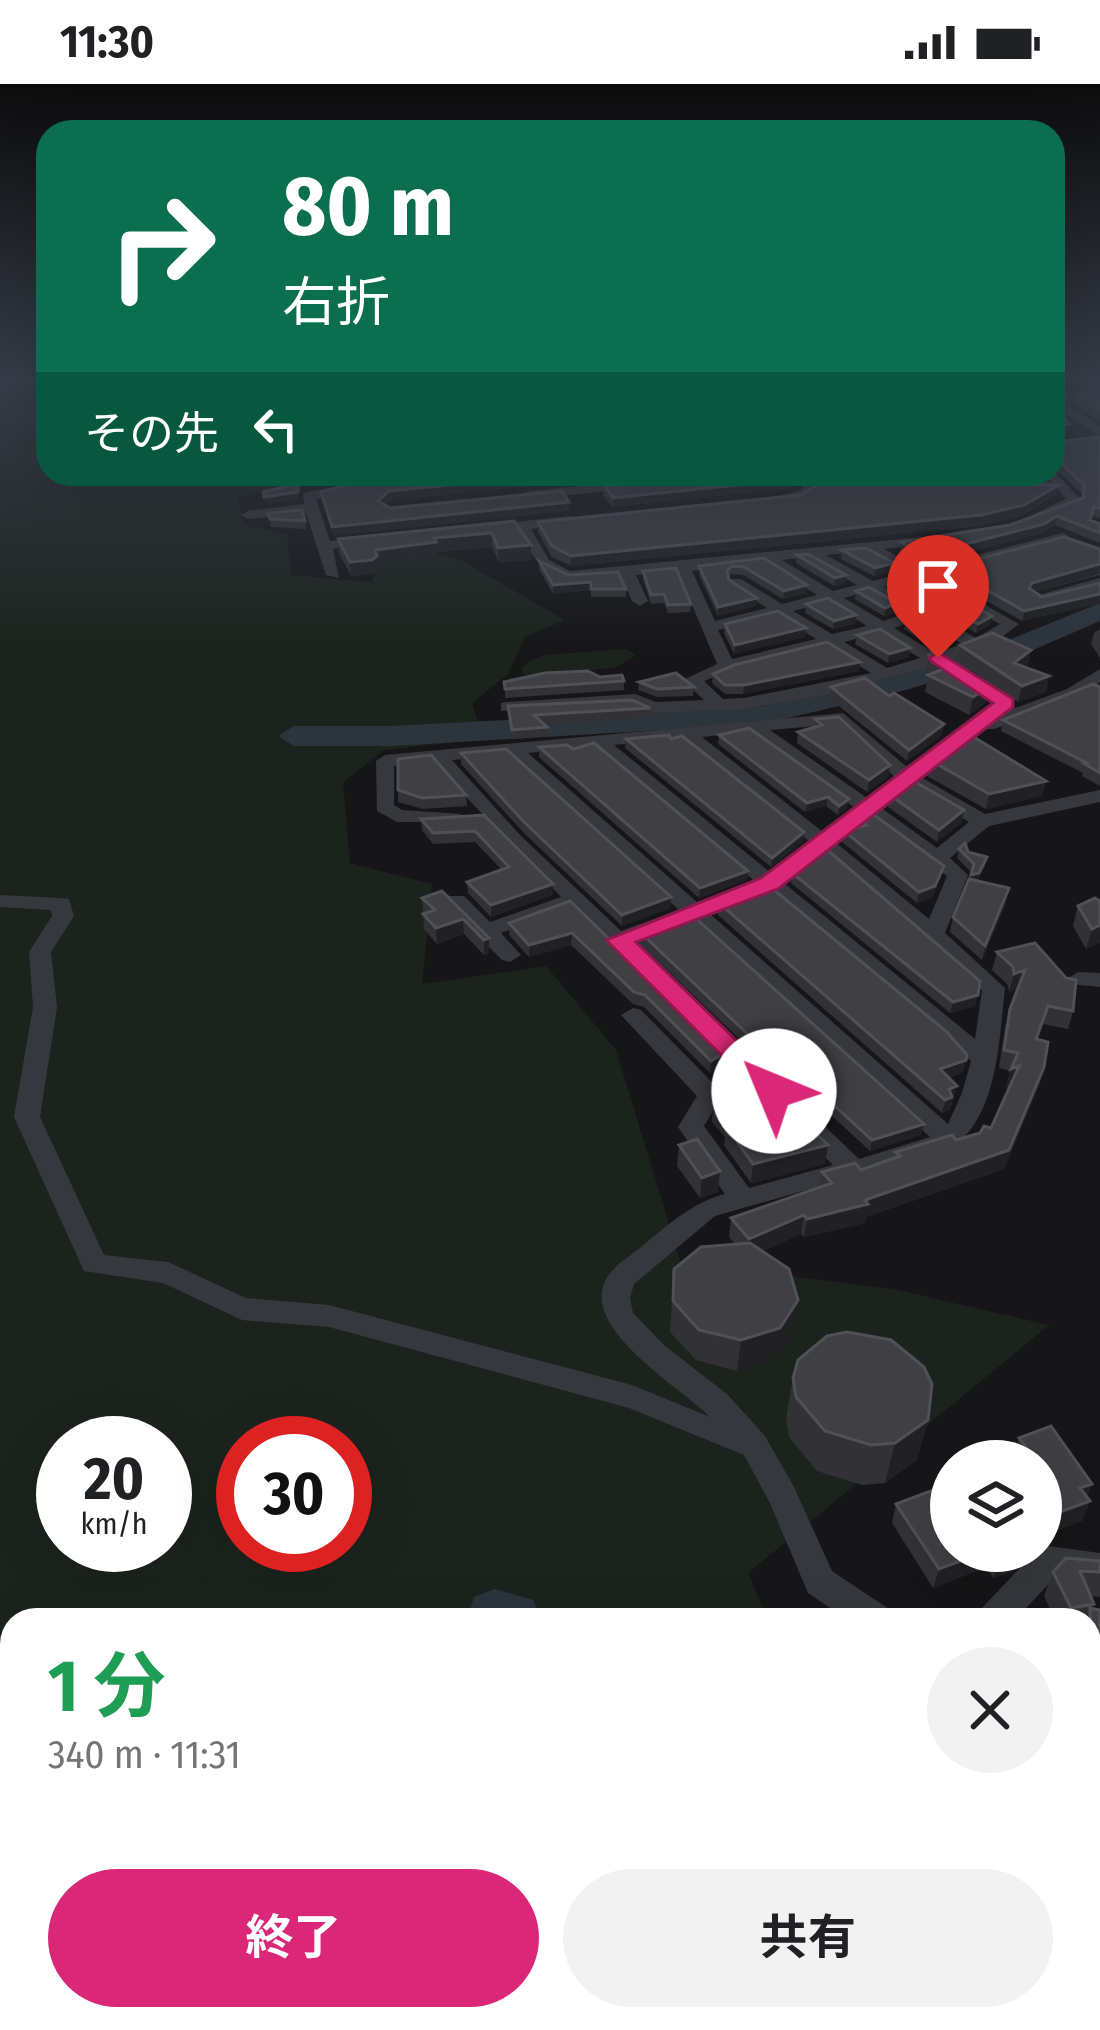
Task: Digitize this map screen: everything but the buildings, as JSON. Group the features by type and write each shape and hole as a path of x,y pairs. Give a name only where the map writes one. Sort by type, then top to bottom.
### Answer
{"street":[{"path":"334,574 308,496 360,486"},
{"path":"474,530 581,519 558,486"},
{"path":"519,496 618,486"},
{"path":"756,500 798,496 807,486"},
{"path":"1063,486 1074,500 1021,524 1083,545"},
{"path":"248,515 310,508"},
{"path":"522,526 543,562 568,576 957,536"},
{"path":"710,627 1063,537"},
{"path":"323,546 383,540"},
{"path":"507,706 630,692 653,708 758,703 938,658 1001,634 1011,623 868,546"},
{"path":"809,552 975,644"},
{"path":"619,940 770,884 1006,703 766,557"},
{"path":"683,567 726,666"},
{"path":"696,590 788,569"},
{"path":"626,573 640,601"},
{"path":"736,582 884,673"},
{"path":"1039,597 1100,583"},
{"path":"719,704 692,680 726,666 883,627 963,598"},
{"path":"974,730 1073,693 1100,674"},
{"path":"491,814 430,820 397,816 384,807 385,761 843,718 906,776 982,821"},
{"path":"754,727 958,875 934,933"},
{"path":"688,735 934,933 994,988 984,1059 963,1124 949,1139 706,1210 621,1279 616,1298 620,1318 655,1354 716,1403 754,1445 820,1582 859,1608"},
{"path":"599,742 984,1059"},
{"path":"512,748 949,1139"},
{"path":"437,756 575,899 854,1170"},
{"path":"938,858 982,821 1100,796"},
{"path":"486,931 575,899"},
{"path":"456,901 510,955"},
{"path":"0,902 61,904 63,916 40,952 45,1007 27,1117 94,1264 168,1273 242,1309 329,1316 632,1397 662,1407 710,1436 754,1445"},
{"path":"633,1016 710,1094"},
{"path":"743,1198 691,1127 710,1094 748,1065"},
{"path":"1062,1560 1100,1568"},
{"path":"1003,1608 1032,1572"}],"shaded area":[{"path":"0,473 36,473 36,486 280,486 238,497 244,525 287,535 291,575 372,582 380,562 440,554 462,561 565,620 525,637 508,674 472,703 483,739 384,750 343,782 350,863 432,884 422,984 546,966 616,1050 681,1263 893,1289 1049,1325 748,1573 763,1608 0,1608"},
{"path":"626,649 636,655 615,668 524,675 521,667 542,655"}],"waterway":[{"path":"294,736 393,736 763,715 895,684 1016,647 1100,611"}],"route":[{"path":"774,1091 619,940 770,884 1006,703 938,658"}]}
